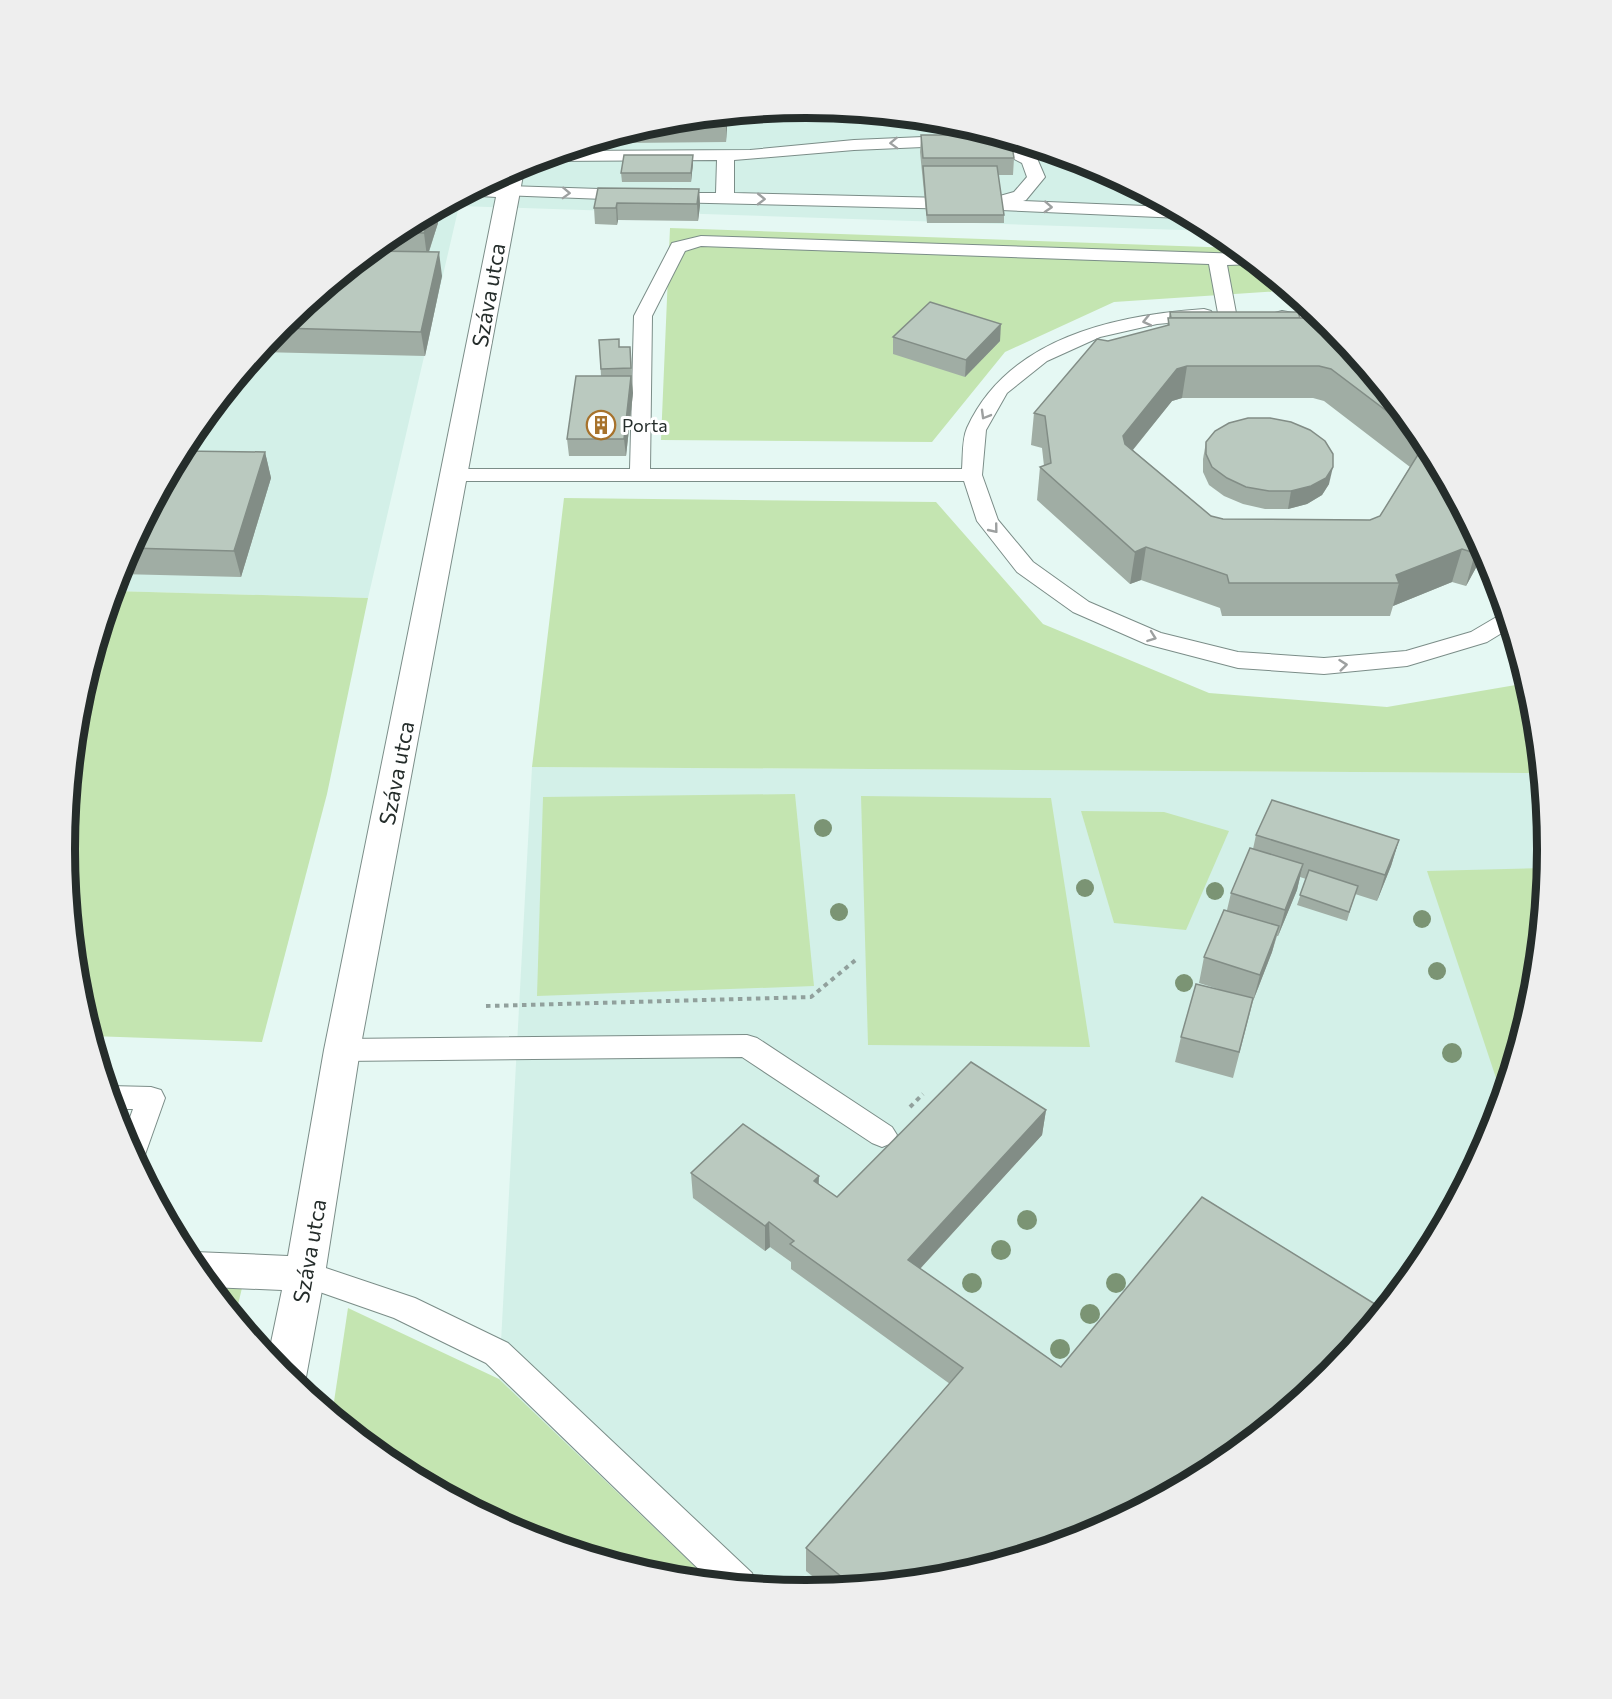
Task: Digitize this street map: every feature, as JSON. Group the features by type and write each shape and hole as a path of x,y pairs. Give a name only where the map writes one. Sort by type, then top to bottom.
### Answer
{"street":[{"name":"Száva utca","path":"287,1364 305,1274 342,1050 455,475 510,182"},
{"path":"208,1270 305,1274"}],"lane":[{"path":"575,156 750,155 855,145 946,141 994,143 1030,160 1036,177 1020,196 989,205"},
{"path":"725,198 726,155"},
{"path":"513,180 725,198 1165,212"},
{"path":"640,473 643,316 678,247 701,241 1236,260"},
{"path":"1217,259 1227,313"},
{"path":"1310,321 1227,313 1157,318 1104,330 1040,357 999,390 976,430 972,475 988,521 1025,567 1081,607 1154,639 1238,660 1324,666 1407,658 1479,637 1501,623"},
{"path":"455,475 640,473 972,475"},
{"path":"342,1050 747,1046 882,1136"},
{"path":"119,1097 152,1098 136,1142"},
{"path":"305,1274 404,1308 497,1353 731,1576"}],"path":[{"path":"474,1006 811,997 858,958"}],"shaded area":[{"path":"806,118 901,125 995,143 1086,174 1172,216 1194,230 460,206 526,174 617,143 711,125"},
{"path":"459,207 368,598 123,591 150,526 173,484 198,443 256,368 324,300 361,270 400,242"},
{"path":"532,767 1533,773 1537,850 1535,897 1531,945 1523,992 1498,1084 1462,1173 1414,1256 1356,1331 1288,1399 1212,1457 1171,1483 1086,1525 1041,1542 995,1556 949,1566 854,1579 758,1579 711,1574 701,1572 499,1379"}],"green space":[{"path":"670,228 1220,247 1277,291 1114,302 1005,352 932,442 661,440"},
{"path":"564,498 936,502 1043,624 1209,693 1387,707 1518,685 1533,773 532,767"},
{"path":"123,591 368,598 327,794 262,1042 99,1036 81,945 75,850 77,802 81,754 89,707 100,660"},
{"path":"795,794 814,986 537,996 543,797"},
{"path":"861,796 1051,798 1090,1047 868,1045"},
{"path":"1081,811 1164,812 1229,831 1186,930 1114,923"},
{"path":"1536,868 1531,945 1523,992 1498,1084 1427,871"},
{"path":"220,1287 242,1288 237,1308"},
{"path":"348,1308 499,1379 701,1572 617,1556 526,1525 440,1483 400,1457 333,1407"}],"building":[{"path":"726,123 726,126 705,126"},
{"path":"921,135 958,135 995,143 1012,148 1014,158 923,158"},
{"path":"624,155 693,155 691,173 621,173"},
{"path":"923,166 997,166 1004,215 927,215"},
{"path":"598,188 699,189 697,204 617,203 616,208 594,208"},
{"path":"426,225 424,233 415,233"},
{"path":"387,251 439,252 421,332 294,328 324,300"},
{"path":"930,302 1001,324 966,360 893,337"},
{"path":"1170,312 1298,312 1300,318 1171,318"},
{"path":"1168,318 1307,318 1356,368 1396,418 1331,369 1319,366 1187,366 1177,369 1123,436 1125,444 1211,516 1223,519 1370,520 1380,516 1420,452 1462,526 1473,553 1462,549 1396,575 1399,583 1229,583 1227,575 1146,547 1135,552 1040,467 1051,463 1045,416 1034,413 1097,339 1108,341 1169,325"},
{"path":"619,339 619,347 630,347 631,368 601,369 599,340"},
{"name":"Porta","path":"576,376 631,376 624,439 567,439"},
{"path":"1248,418 1270,418 1291,422 1310,430 1325,441 1333,454 1333,467 1326,478 1311,486 1291,491 1269,491 1246,487 1227,478 1212,467 1206,454 1206,442 1215,431 1229,423"},
{"path":"193,451 265,452 234,551 140,548 150,526"},
{"path":"1272,800 1399,840 1385,875 1256,835"},
{"path":"1250,848 1303,864 1285,910 1231,893"},
{"path":"1309,870 1358,886 1349,912 1300,895"},
{"path":"1224,910 1279,926 1260,975 1204,957"},
{"path":"1196,984 1253,998 1239,1052 1181,1037"},
{"path":"971,1062 1046,1110 908,1260 1061,1367 1202,1197 1377,1305 1323,1366 1251,1429 1171,1483 1129,1505 1086,1525 995,1556 901,1574 845,1579 806,1548 963,1368 790,1244 794,1241 769,1222 765,1226 691,1173 743,1124 819,1176 814,1181 837,1197"}],"place":[{"name":"Porta","path":"601,425"}]}
